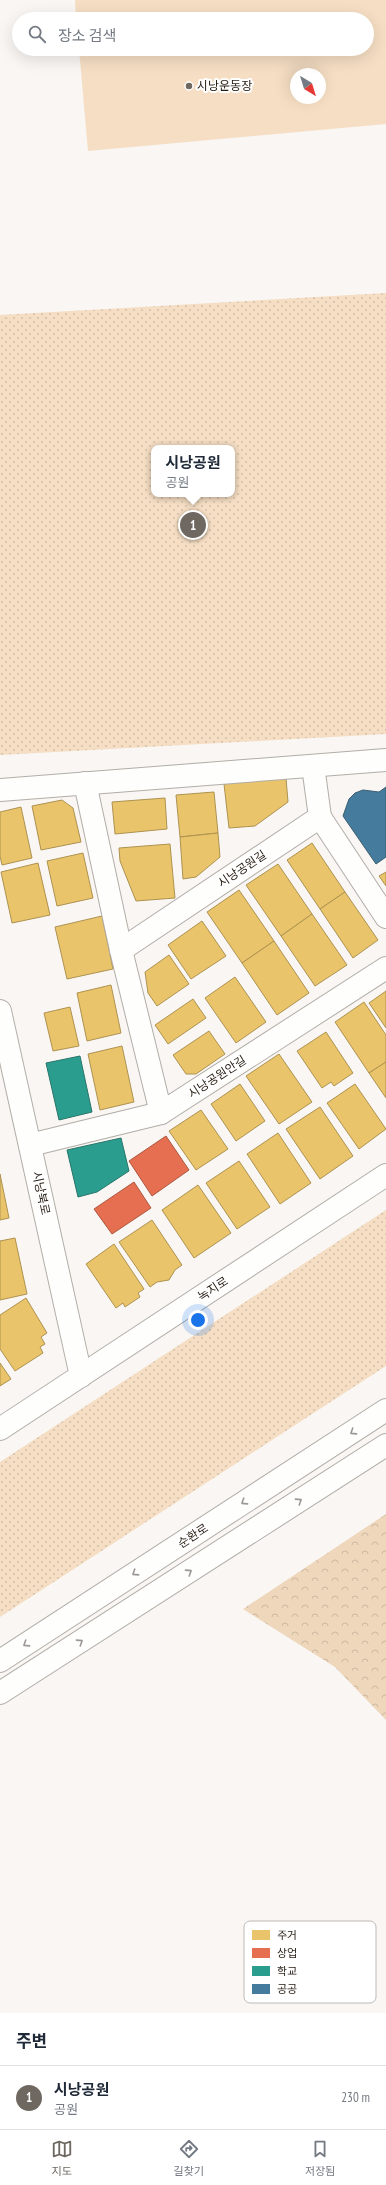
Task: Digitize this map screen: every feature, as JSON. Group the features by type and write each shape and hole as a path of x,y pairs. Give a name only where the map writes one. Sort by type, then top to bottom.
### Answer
{"street":[{"path":"0,790 386,760"},
{"path":"313,766 320,817 386,917"},
{"path":"85,783 121,950 161,1113"},
{"name":"시낭공원길","path":"121,950 320,817"},
{"name":"시낭공원안길","path":"30,1145 161,1113 386,968"},
{"name":"시낭북로","path":"0,1011 7,1068 30,1145 81,1376"},
{"name":"녹지로","path":"0,1429 386,1175"},
{"name":"순환로","path":"0,1661 386,1410"},
{"path":"0,1693 386,1445"}],"shaded area":[{"name":"시낭운동장","path":"75,0 386,0 386,124 88,151 80,56 374,56 374,12 76,12"},
{"path":"386,293 386,734 0,755 0,315"},
{"path":"386,1210 386,1366 0,1617 0,1462"}],"green space":[{"path":"386,1514 386,1720 335,1667 243,1609"}],"building: 주거":[{"path":"286,778 288,802 255,826 229,828 224,784"},
{"path":"214,792 218,833 180,837 176,795"},
{"path":"165,798 167,829 115,834 112,802"},
{"path":"62,800 73,808 81,842 41,850 32,806"},
{"path":"21,807 32,858 2,865 0,856 0,812"},
{"path":"218,833 220,857 196,877 183,879 180,837"},
{"path":"312,843 345,892 320,909 287,860"},
{"path":"170,844 175,898 136,901 120,861 119,848"},
{"path":"83,853 93,898 57,906 47,861"},
{"path":"38,863 50,915 12,923 1,872"},
{"path":"278,864 312,914 281,936 246,885"},
{"path":"386,872 386,886 379,876"},
{"path":"239,890 274,941 242,963 207,912"},
{"path":"345,892 378,940 353,958 320,909"},
{"path":"312,914 347,965 315,986 281,936"},
{"path":"102,916 113,969 67,979 55,927"},
{"path":"202,921 226,956 191,979 168,945"},
{"path":"274,941 309,993 277,1015 242,963"},
{"path":"169,955 189,984 157,1006 148,993 145,972"},
{"path":"235,977 266,1022 236,1043 205,998"},
{"path":"111,985 121,1033 87,1041 77,993"},
{"path":"386,991 386,1028 369,1003"},
{"path":"193,999 206,1018 168,1044 155,1025"},
{"path":"364,1002 386,1035 386,1062 369,1073 335,1022"},
{"path":"70,1007 79,1046 53,1051 44,1013"},
{"path":"209,1031 225,1054 196,1074 186,1074 173,1055"},
{"path":"326,1032 353,1073 334,1086 331,1082 322,1088 297,1051"},
{"path":"122,1046 134,1102 100,1110 88,1054"},
{"path":"279,1054 312,1102 279,1124 246,1076"},
{"path":"386,1062 386,1098 369,1073"},
{"path":"240,1084 265,1121 236,1141 211,1104"},
{"path":"355,1084 386,1129 359,1149 327,1103"},
{"path":"320,1107 353,1156 320,1179 286,1129"},
{"path":"201,1110 228,1149 196,1170 169,1131"},
{"path":"278,1133 311,1183 280,1204 247,1154"},
{"path":"239,1161 270,1207 237,1229 206,1183"},
{"path":"0,1174 9,1218 0,1220"},
{"path":"198,1185 231,1233 194,1258 162,1210"},
{"path":"152,1220 182,1265 175,1270 169,1280 157,1282 150,1287 119,1242"},
{"path":"15,1238 27,1294 0,1300 0,1241"},
{"path":"114,1244 144,1289 138,1293 140,1297 125,1307 123,1303 116,1308 86,1264"},
{"path":"26,1298 47,1333 41,1337 45,1344 40,1347 43,1353 15,1371 0,1349 0,1315"},
{"path":"0,1363 11,1379 0,1386"}],"building: 상업":[{"path":"166,1136 189,1170 152,1196 129,1161"},
{"path":"134,1182 151,1208 112,1234 94,1209"}],"building: 학교":[{"path":"80,1056 92,1112 59,1120 46,1063"},
{"path":"121,1138 129,1171 97,1192 78,1197 67,1150"}],"building: 공공":[{"path":"386,787 386,857 376,864 343,816 349,799 355,793 363,790 379,792"}],"place":[{"name":"시낭운동장","path":"189,86"},
{"name":"시낭공원","path":"193,525"}]}
